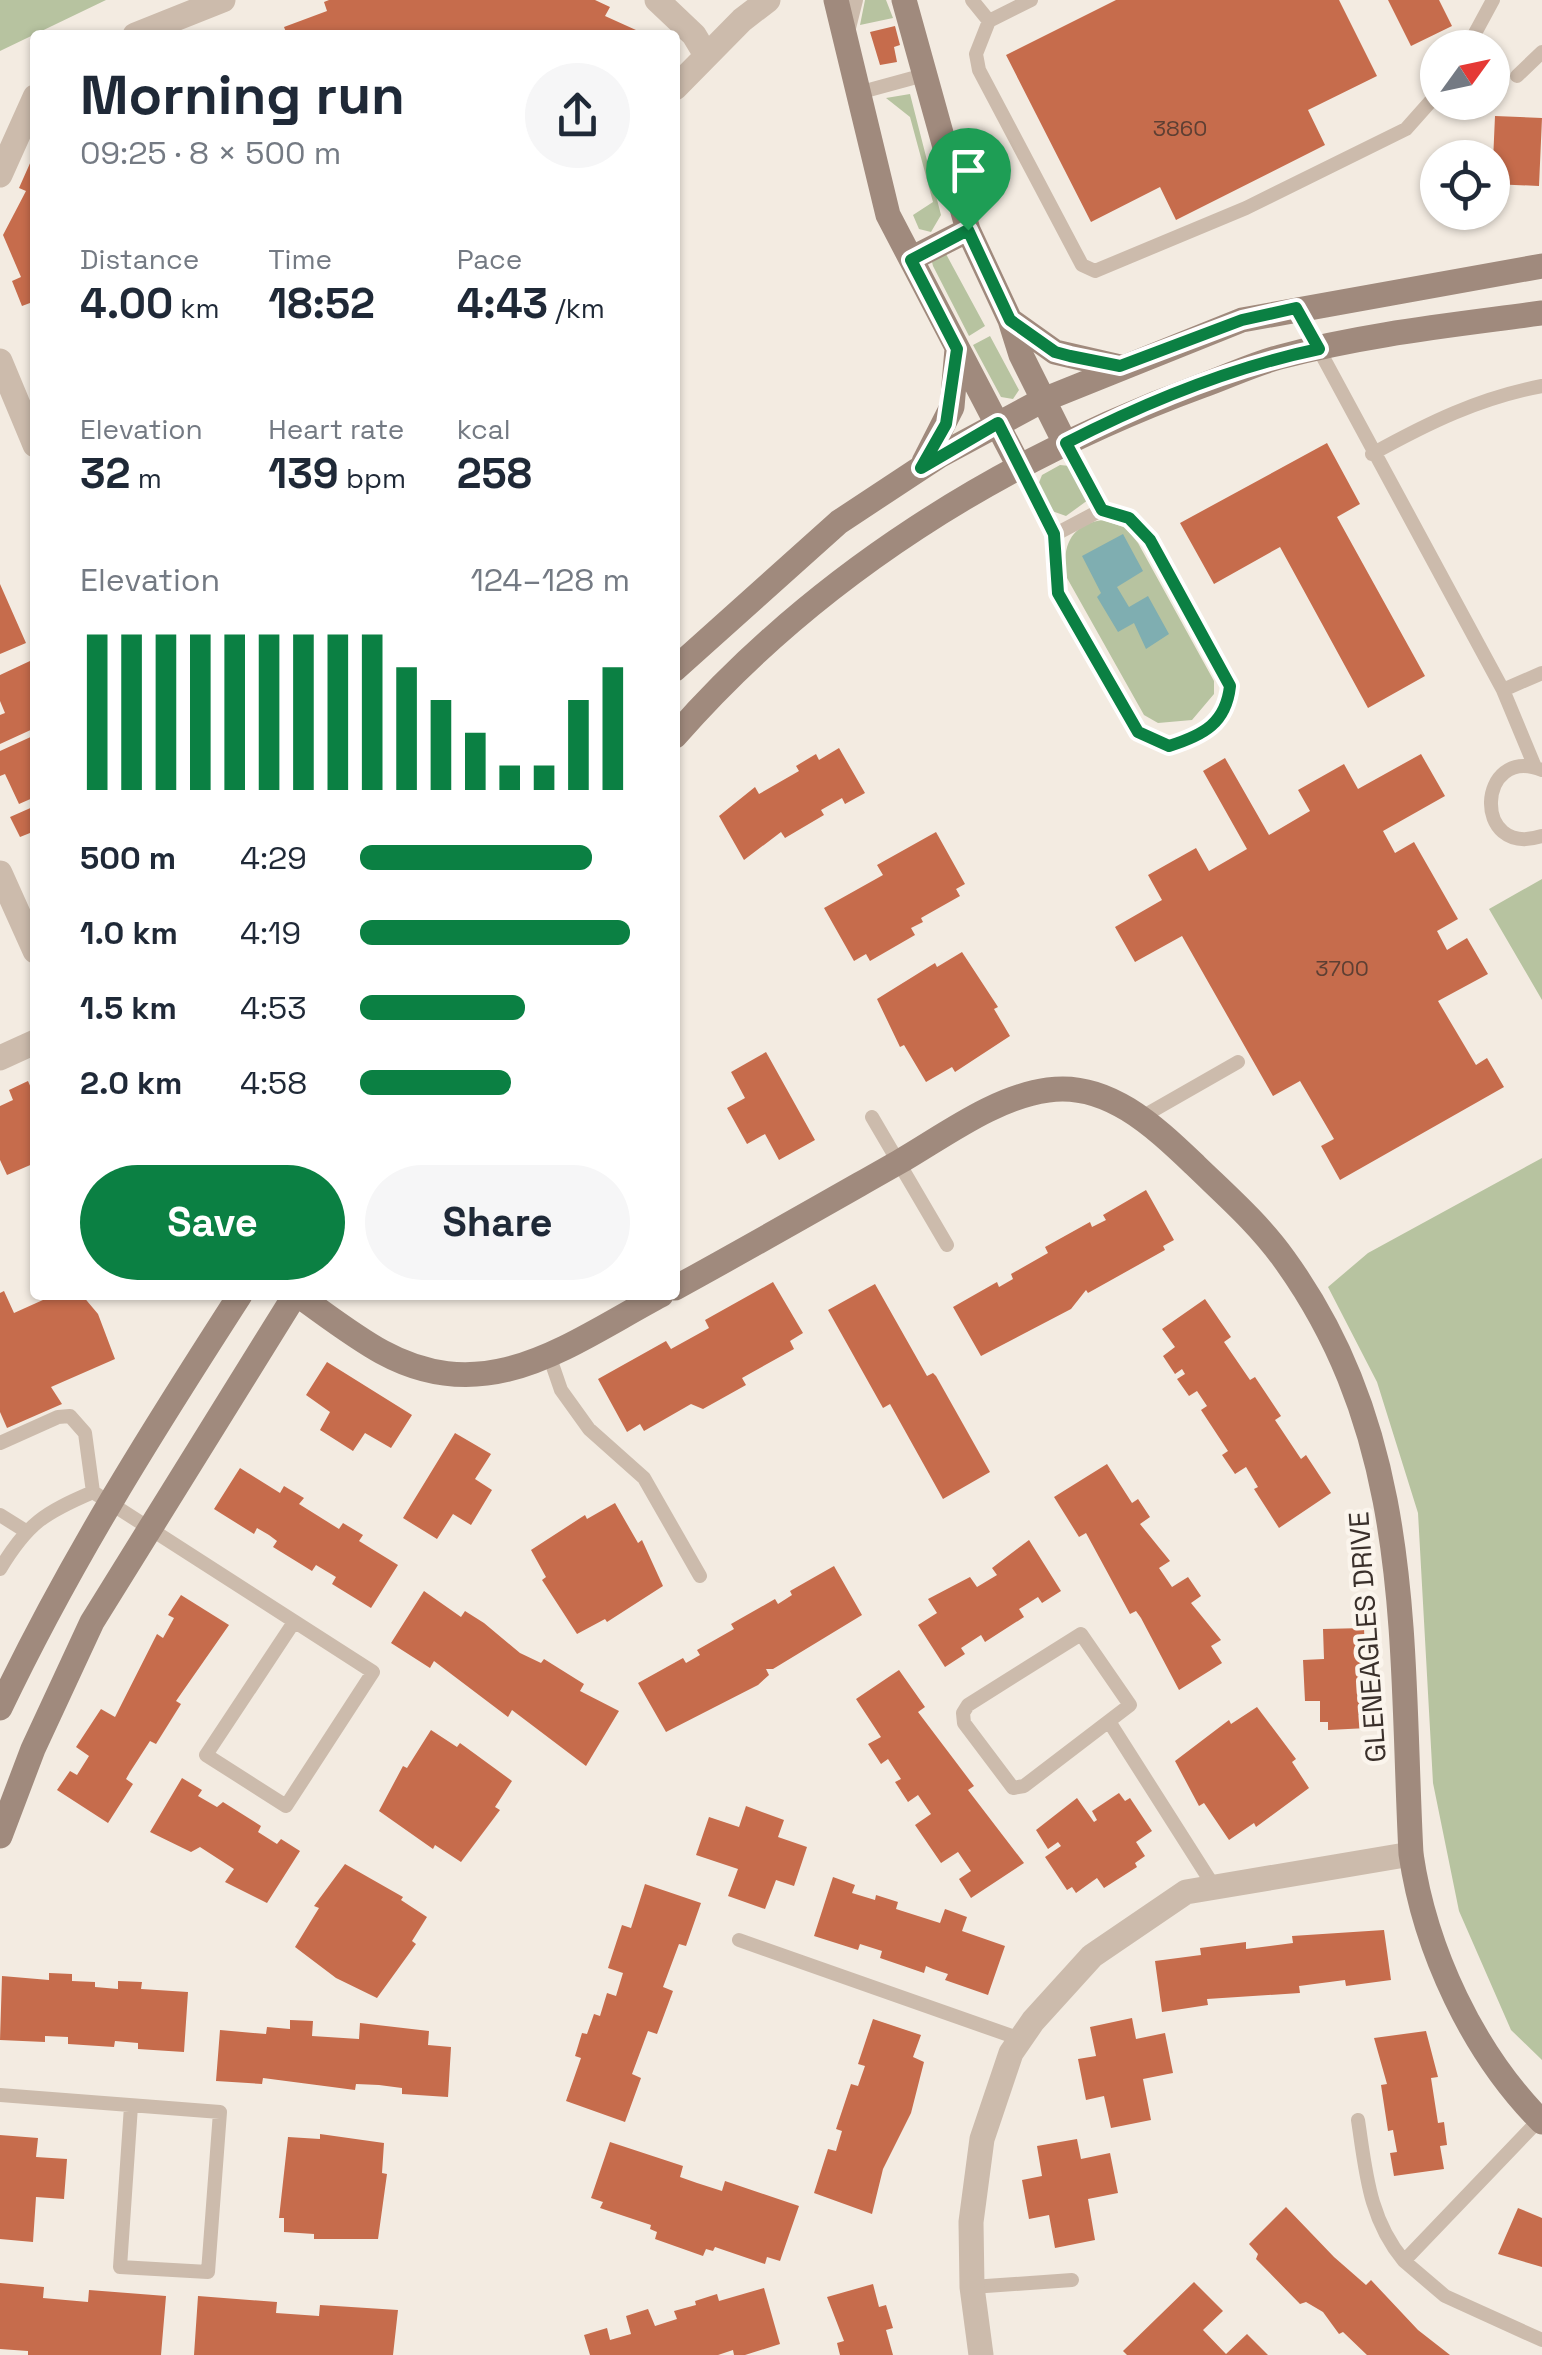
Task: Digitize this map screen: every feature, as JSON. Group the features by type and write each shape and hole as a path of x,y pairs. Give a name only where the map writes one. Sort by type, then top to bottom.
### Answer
{"street":[{"path":"148,30 223,0"},
{"path":"657,0 694,35 706,55"},
{"path":"680,83 768,0"},
{"path":"836,0 888,214 1020,468"},
{"path":"904,0 968,230 1066,443"},
{"path":"0,176 30,108"},
{"path":"911,260 968,230"},
{"path":"680,665 839,522 921,468 1043,400 1242,320 1542,266"},
{"path":"680,731 753,656 870,556 1066,443 1127,414 1278,358 1405,331 1542,313"},
{"path":"1010,320 1055,352 1120,366"},
{"path":"921,468 946,424 957,349"},
{"path":"0,362 30,433"},
{"path":"0,873 30,940"},
{"path":"0,1058 30,1044"},
{"name":"GLENEAGLES DRIVE","path":"680,1285 1007,1102 1050,1089 1089,1091 1140,1118 1239,1208 1286,1260 1335,1343 1376,1445 1395,1542 1411,1854 1417,1897 1447,1977 1494,2064 1540,2121"},
{"path":"0,1708 101,1497 237,1300"},
{"path":"0,1836 33,1749 92,1622 293,1300"},
{"path":"303,1300 381,1352 419,1368 460,1377 550,1358 652,1300"},
{"path":"981,2355 972,2286 972,2222 982,2139 1010,2053 1020,2039 1092,1956 1186,1892 1411,1854"}],"lane":[{"path":"846,38 856,0"},
{"path":"972,0 989,21"},
{"path":"1030,0 989,21 976,54 979,70 1082,265 1096,272 1246,208 1406,129 1420,113"},
{"path":"1477,30 1493,0"},
{"path":"1517,76 1542,52"},
{"path":"858,93 924,75"},
{"path":"1296,308 1502,690 1539,769 1512,768 1503,774 1490,794 1490,806 1507,834 1519,838 1542,836"},
{"path":"1372,454 1437,418 1498,394 1542,386"},
{"path":"1066,443 1102,510"},
{"path":"1020,468 1054,534 1058,593 1138,732 1169,746 1196,738 1218,722 1227,709 1230,686 1150,540 1129,518 1102,510 1054,534"},
{"path":"1502,690 1542,673"},
{"path":"1140,1118 1238,1062"},
{"path":"872,1117 947,1245"},
{"path":"550,1358 561,1390 589,1429 644,1478 700,1576"},
{"path":"0,1443 58,1417 70,1416 86,1432 101,1497 373,1672 286,1806 206,1755 294,1622"},
{"path":"0,1569 24,1530 47,1512 101,1497"},
{"path":"0,1515 24,1530"},
{"path":"1082,1634 1130,1705 1110,1724 1024,1786 1013,1788 964,1723 963,1713 968,1704 1082,1634"},
{"path":"1110,1724 1213,1885"},
{"path":"739,1940 1020,2039"},
{"path":"0,2095 220,2112 208,2272 120,2267 131,2106"},
{"path":"1358,2120 1372,2208 1387,2241 1445,2296 1542,2340"},
{"path":"1404,2261 1540,2121"},
{"path":"972,2286 1072,2280"}],"green space":[{"path":"0,0 106,0 44,30 30,30 30,37 0,51"},
{"path":"865,0 886,0 893,18 860,25"},
{"path":"910,94 941,215 931,232 919,229 913,215 933,202 910,117 886,98"},
{"path":"946,254 985,326 969,336 933,266 932,262"},
{"path":"990,336 1019,390 1013,399 1001,397 973,345"},
{"path":"1060,465 1070,466 1088,500 1066,516 1052,511 1038,485 1042,475"},
{"path":"1103,520 1126,528 1138,543 1214,681 1214,694 1192,720 1158,723 1144,715 1067,578 1065,557 1070,539 1083,527"},
{"path":"1542,879 1542,1000 1489,909"},
{"path":"1542,1158 1542,2060 1511,2030 1459,1911 1433,1783 1418,1513 1377,1382 1328,1287 1368,1253"}],"water":[{"path":"1123,534 1143,571 1117,587 1129,607 1148,596 1169,634 1146,649 1134,623 1118,632 1097,597 1101,593 1082,556"}],"building":[{"path":"595,0 610,7 605,16 636,30 285,30 284,27 327,11 324,2"},
{"path":"1116,0 1339,0 1377,76 1308,110 1325,145 1176,220 1160,187 1091,222 1006,55"},
{"path":"1388,0 1439,0 1452,26 1420,30 1420,42 1411,46"},
{"path":"895,26 900,45 894,47 897,62 880,65 870,32"},
{"path":"1542,118 1539,186 1510,185 1510,140 1494,140 1495,120"},
{"path":"30,163 30,303 22,306 12,281 21,277 3,235 26,191 19,188"},
{"path":"1327,443 1360,504 1337,517 1425,676 1368,708 1280,547 1214,584 1180,523"},
{"path":"0,584 26,643 0,654"},
{"path":"30,661 30,730 0,744 0,715 5,713 0,701 0,675"},
{"path":"30,737 30,799 19,804 5,774 0,776 0,751"},
{"path":"839,748 865,793 845,804 842,798 821,810 824,815 785,838 781,832 744,860 719,816 755,787 759,794 799,771 796,766 816,754 819,760"},
{"path":"1421,754 1445,796 1383,831 1395,853 1414,842 1458,919 1437,931 1447,950 1467,938 1488,974 1438,1001 1476,1065 1487,1058 1504,1087 1340,1180 1321,1146 1334,1139 1300,1081 1273,1096 1182,936 1135,962 1115,927 1162,900 1148,875 1196,848 1209,871 1247,849 1203,771 1225,758 1269,835 1310,811 1298,790 1344,764 1358,789"},
{"path":"30,808 30,833 20,837 10,817"},
{"path":"936,832 965,884 956,889 960,896 921,918 923,922 911,928 915,935 870,961 866,954 854,961 824,908 883,875 877,865"},
{"path":"962,952 998,1007 994,1009 1010,1036 955,1072 952,1067 926,1082 904,1045 900,1047 877,999 935,963 937,967"},
{"path":"766,1052 815,1140 779,1160 765,1134 747,1144 727,1108 745,1098 731,1072"},
{"path":"28,1081 30,1086 30,1165 7,1175 0,1160 0,1106 13,1100 9,1090"},
{"path":"1146,1190 1174,1240 1163,1246 1165,1250 1088,1293 1086,1290 1071,1309 981,1356 953,1307 997,1282 999,1287 1013,1279 1011,1274 1048,1253 1045,1247 1090,1222 1092,1227 1106,1220 1103,1215"},
{"path":"773,1282 803,1333 790,1341 794,1349 742,1378 746,1385 703,1409 691,1404 644,1431 640,1424 627,1432 598,1379 666,1341 671,1349 709,1328 705,1320"},
{"path":"875,1284 927,1376 936,1376 990,1472 943,1499 890,1404 883,1408 828,1310"},
{"path":"4,1291 14,1313 43,1300 86,1300 98,1314 115,1359 51,1387 62,1404 7,1428 0,1412 0,1293"},
{"path":"1205,1299 1231,1337 1224,1342 1250,1380 1255,1377 1281,1416 1275,1420 1301,1459 1306,1455 1331,1493 1279,1528 1254,1489 1258,1487 1246,1467 1235,1474 1222,1455 1228,1451 1201,1410 1207,1406 1197,1391 1189,1396 1177,1379 1185,1374 1182,1369 1175,1374 1163,1356 1175,1347 1162,1329"},
{"path":"327,1362 412,1415 391,1448 365,1433 353,1451 320,1430 330,1412 306,1395"},
{"path":"455,1433 491,1454 475,1479 492,1490 471,1525 453,1514 437,1539 403,1518"},
{"path":"1107,1464 1132,1503 1138,1499 1150,1517 1140,1524 1170,1561 1159,1568 1172,1587 1188,1577 1201,1596 1191,1603 1221,1640 1211,1646 1222,1663 1179,1690 1141,1618 1136,1611 1130,1614 1086,1533 1079,1537 1054,1497"},
{"path":"240,1468 280,1493 284,1486 304,1498 299,1504 339,1529 343,1523 363,1535 359,1541 398,1565 371,1608 332,1584 336,1577 316,1565 312,1571 273,1547 277,1541 269,1535 257,1528 254,1534 214,1509"},
{"path":"615,1503 638,1543 642,1540 663,1586 607,1622 605,1619 577,1634 542,1580 546,1577 531,1550 585,1515 587,1519"},
{"path":"1029,1540 1061,1591 1042,1603 1038,1597 1019,1609 1024,1617 985,1642 981,1635 961,1648 965,1654 945,1667 918,1625 937,1613 928,1599 970,1577 977,1587 997,1575 992,1568"},
{"path":"834,1566 862,1615 773,1669 766,1669 769,1675 758,1685 666,1732 638,1683 683,1658 686,1663 700,1655 697,1650 734,1629 731,1624 775,1599 778,1604 792,1595 790,1591"},
{"path":"424,1591 461,1617 465,1611 484,1623 520,1653 541,1663 544,1659 584,1684 580,1691 619,1711 586,1766 512,1710 508,1717 434,1661 430,1668 391,1643"},
{"path":"181,1595 229,1625 176,1701 181,1704 156,1744 150,1741 130,1772 126,1779 133,1784 108,1823 57,1790 70,1771 77,1775 89,1756 76,1747 101,1709 115,1717 157,1634 163,1638 174,1618 168,1615"},
{"path":"1364,1628 1368,1728 1328,1730 1328,1722 1320,1722 1320,1701 1305,1701 1303,1660 1324,1659 1323,1629"},
{"path":"899,1670 925,1707 918,1712 974,1786 968,1790 1024,1863 971,1898 959,1879 971,1871 958,1852 941,1863 915,1825 931,1814 918,1795 908,1802 895,1782 901,1779 888,1759 881,1764 868,1744 881,1737 856,1699"},
{"path":"1257,1707 1296,1759 1292,1762 1309,1788 1256,1827 1254,1823 1229,1840 1204,1803 1199,1806 1175,1761 1229,1720 1231,1724"},
{"path":"431,1730 457,1747 460,1743 512,1781 495,1807 500,1810 461,1862 435,1845 433,1849 379,1811 403,1766 407,1768"},
{"path":"182,1778 202,1790 198,1796 217,1807 223,1802 261,1826 258,1832 277,1844 281,1839 300,1851 267,1903 225,1882 234,1869 200,1847 191,1852 150,1832"},
{"path":"1119,1793 1125,1801 1130,1798 1152,1831 1136,1842 1145,1856 1135,1863 1137,1867 1104,1888 1097,1878 1076,1893 1072,1887 1067,1890 1045,1857 1061,1846 1058,1842 1048,1849 1036,1830 1077,1798 1094,1822 1097,1820 1092,1811"},
{"path":"746,1806 784,1820 778,1837 807,1847 794,1886 776,1880 765,1909 728,1896 738,1869 696,1855 709,1817 739,1827"},
{"path":"345,1864 403,1897 401,1900 427,1917 412,1941 416,1944 377,1998 336,1978 295,1947 319,1908 314,1906"},
{"path":"833,1877 855,1885 852,1893 898,1902 896,1909 940,1923 945,1909 967,1917 962,1931 1005,1946 988,1995 945,1980 948,1974 926,1966 924,1973 880,1958 882,1951 860,1944 858,1950 814,1936"},
{"path":"645,1884 701,1903 686,1946 679,1944 663,1987 673,1991 657,2034 648,2031 632,2074 641,2078 625,2122 566,2101 581,2058 575,2056 582,2033 587,2034 594,2014 600,2016 607,1993 616,1996 623,1973 608,1968 622,1925 631,1928"},
{"path":"1384,1930 1391,1980 1346,1986 1345,1980 1299,1986 1300,1993 1207,1999 1208,2005 1162,2012 1155,1961 1201,1955 1200,1948 1246,1942 1246,1949 1293,1943 1292,1936"},
{"path":"49,1973 72,1974 72,1981 95,1982 95,1987 118,1989 118,1981 142,1982 141,1989 188,1992 184,2052 138,2049 138,2043 115,2041 114,2047 68,2044 68,2037 45,2036 45,2042 0,2040 2,1976 49,1980"},
{"path":"1132,2018 1136,2039 1165,2033 1173,2073 1143,2079 1151,2120 1111,2128 1104,2096 1086,2100 1078,2059 1096,2056 1090,2027"},
{"path":"873,2019 921,2035 913,2057 924,2062 911,2113 883,2169 872,2214 814,2193 828,2149 836,2151 842,2131 836,2129 851,2084 858,2086 865,2066 858,2064"},
{"path":"290,2020 313,2021 312,2036 359,2039 360,2023 429,2031 428,2045 451,2047 448,2097 402,2094 402,2088 379,2085 356,2084 355,2090 263,2078 262,2084 216,2081 220,2030 266,2034 267,2027 290,2029"},
{"path":"1426,2031 1438,2077 1431,2078 1438,2123 1444,2122 1447,2145 1440,2146 1444,2169 1394,2176 1390,2153 1397,2152 1393,2130 1388,2131 1381,2085 1387,2084 1374,2038"},
{"path":"320,2134 384,2143 382,2173 387,2174 378,2239 314,2239 314,2234 284,2232 284,2218 279,2218 288,2137 320,2139"},
{"path":"0,2135 38,2138 36,2157 67,2159 64,2199 36,2197 33,2242 0,2239"},
{"path":"1077,2139 1081,2159 1110,2153 1118,2193 1088,2199 1095,2240 1055,2248 1049,2215 1029,2219 1022,2180 1042,2176 1037,2146"},
{"path":"610,2142 683,2166 680,2177 697,2183 722,2191 725,2181 799,2206 780,2261 767,2257 765,2264 715,2247 713,2251 706,2249 703,2256 655,2239 657,2232 650,2229 651,2225 600,2208 603,2202 591,2198"},
{"path":"1286,2207 1334,2257 1366,2285 1371,2280 1418,2330 1450,2355 1367,2355 1343,2332 1339,2334 1323,2312 1306,2302 1300,2304 1256,2259 1258,2254 1249,2244"},
{"path":"1518,2208 1542,2218 1542,2267 1498,2254"},
{"path":"1194,2282 1223,2311 1203,2330 1226,2354 1247,2334 1268,2355 1127,2355 1123,2351"},
{"path":"0,2283 44,2287 43,2298 88,2302 89,2290 166,2296 161,2355 28,2355 28,2351 0,2349"},
{"path":"873,2284 879,2307 886,2305 893,2328 886,2330 893,2355 840,2355 837,2343 844,2341 827,2297"},
{"path":"764,2288 780,2344 745,2355 734,2355 733,2350 718,2355 590,2355 584,2335 607,2328 610,2340 631,2334 626,2316 648,2309 655,2326 677,2319 674,2311 696,2305 695,2301 717,2294 719,2301"},
{"path":"198,2296 277,2302 276,2313 319,2316 320,2305 398,2310 393,2355 194,2355"}],"route":[{"path":"968,230 1010,320 1055,352 1120,366 1242,320 1296,308 1319,349 1278,358 1162,400 1066,443 1102,510 1129,518 1150,540 1230,686 1227,709 1218,722 1196,738 1169,746 1138,732 1110,689 1058,593 1054,534 998,423 921,468 952,406 957,349 911,260 968,230"}]}
